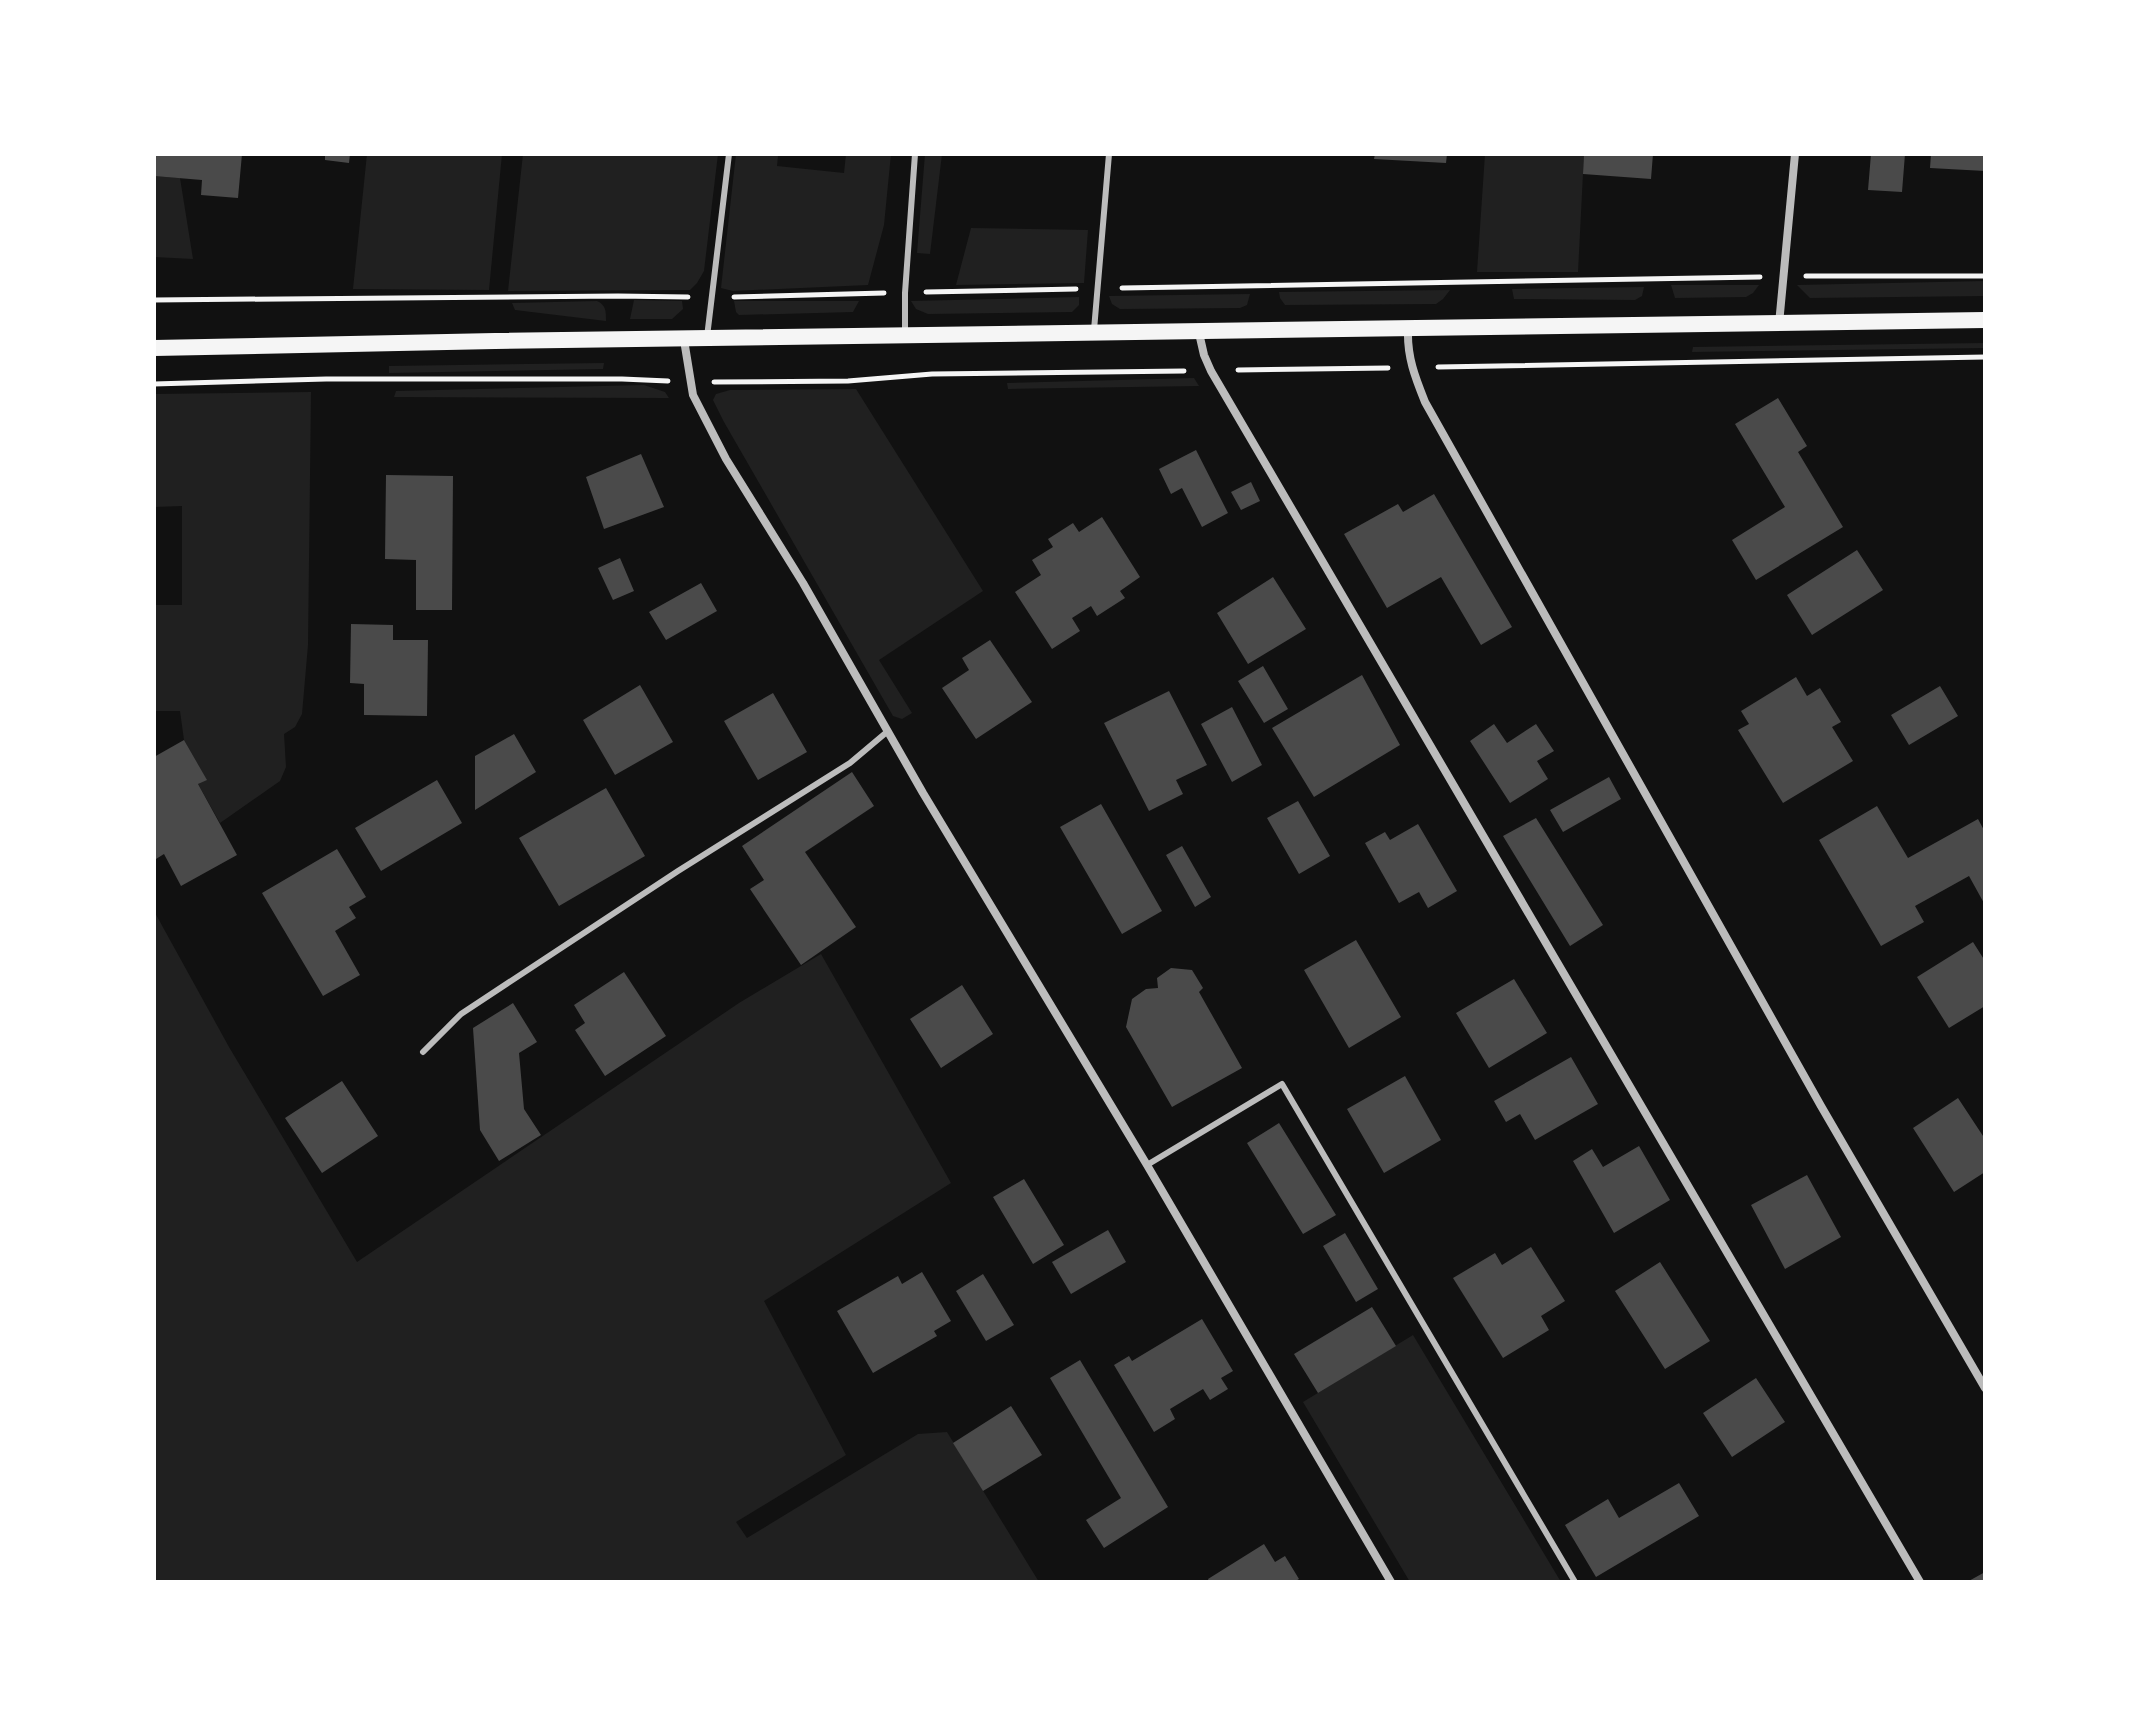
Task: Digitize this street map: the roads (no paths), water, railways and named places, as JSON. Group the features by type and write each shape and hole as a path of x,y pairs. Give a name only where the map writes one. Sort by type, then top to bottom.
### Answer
{"main road":[{"path":"154,348 1985,320"}],"street":[{"path":"1779,325 1795,154"},
{"path":"1408,329 1411,368 1433,416 1821,1106 1985,1388"},
{"path":"1199,333 1211,371 1920,1582"},
{"path":"684,340 693,395 726,459 803,583 923,793 1147,1165 1391,1582"}],"lane":[{"path":"707,340 729,154"},
{"path":"905,337 905,293 915,154"},
{"path":"1094,334 1109,154"},
{"path":"423,1052 461,1014 678,871 850,763 888,731"},
{"path":"1147,1165 1282,1084 1575,1582"}]}
